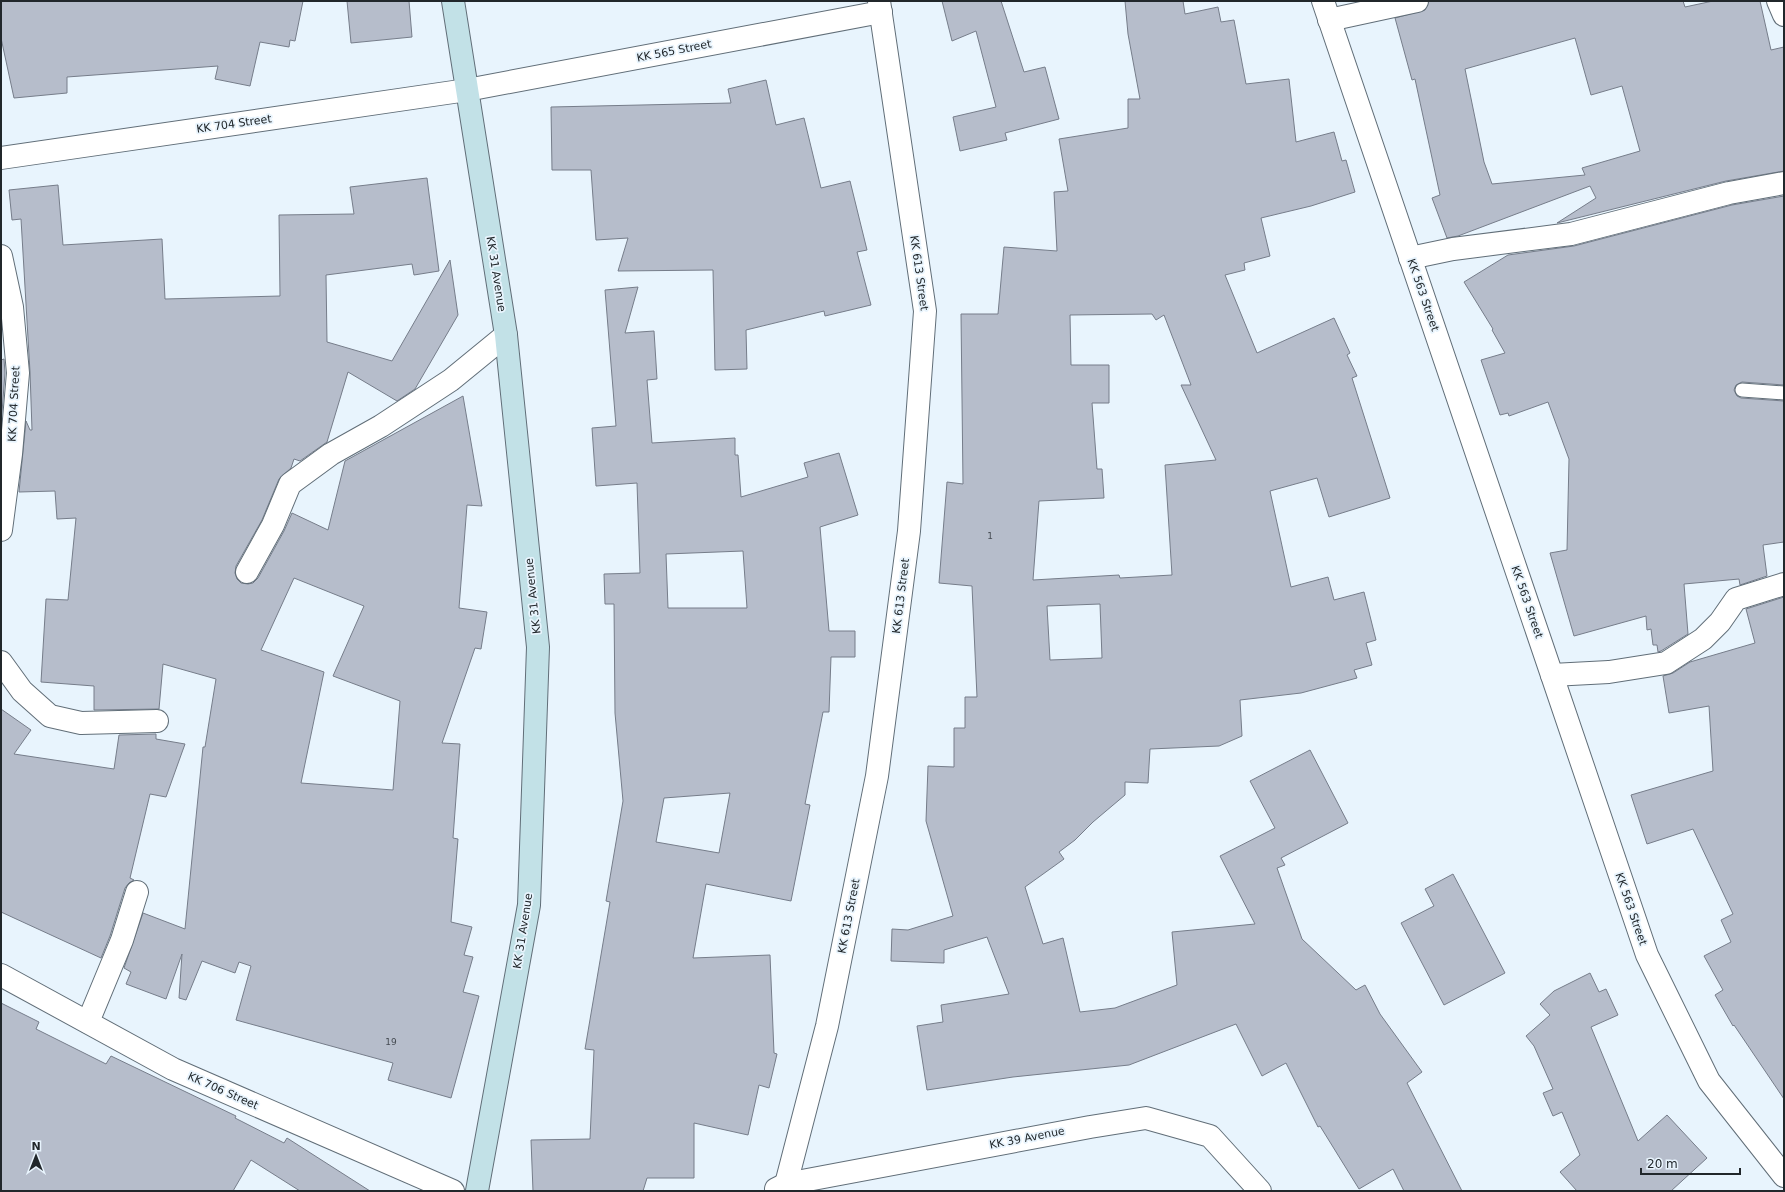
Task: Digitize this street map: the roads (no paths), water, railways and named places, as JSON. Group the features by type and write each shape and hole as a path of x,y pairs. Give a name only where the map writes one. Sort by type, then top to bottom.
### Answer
{"main road":[{"name":"KK 31 Avenue","path":"453,1 506,335 538,647 529,905 477,1191"}],"street":[{"path":"1326,11 1417,1"},
{"path":"1778,1 1784,15"},
{"name":"KK 565 Street","path":"467,90 880,7"},
{"name":"KK 613 Street","path":"779,1187 826,1026 877,776 909,531 925,311 880,7"},
{"name":"KK 563 Street","path":"1326,11 1647,955 1708,1081 1784,1176"},
{"name":"KK 704 Street","path":"1,158 467,90"},
{"path":"1410,258 1453,249 1572,234 1729,193 1784,183"},
{"name":"KK 704 Street","path":"1,256 12,307 18,373 11,454 1,530"},
{"path":"247,572 273,525 290,484 331,454 381,426 451,380 506,335"},
{"path":"1552,675 1609,672 1666,663 1703,639 1720,622 1736,599 1784,584"},
{"path":"1,662 22,691 50,716 81,723 157,721"},
{"path":"88,1022 122,940 137,892"},
{"name":"KK 706 Street","path":"1,975 173,1069 453,1191"},
{"name":"KK 39 Avenue","path":"779,1187 1090,1127 1146,1118 1210,1136 1260,1191"}],"lane":[{"path":"1742,390 1784,393"}]}
